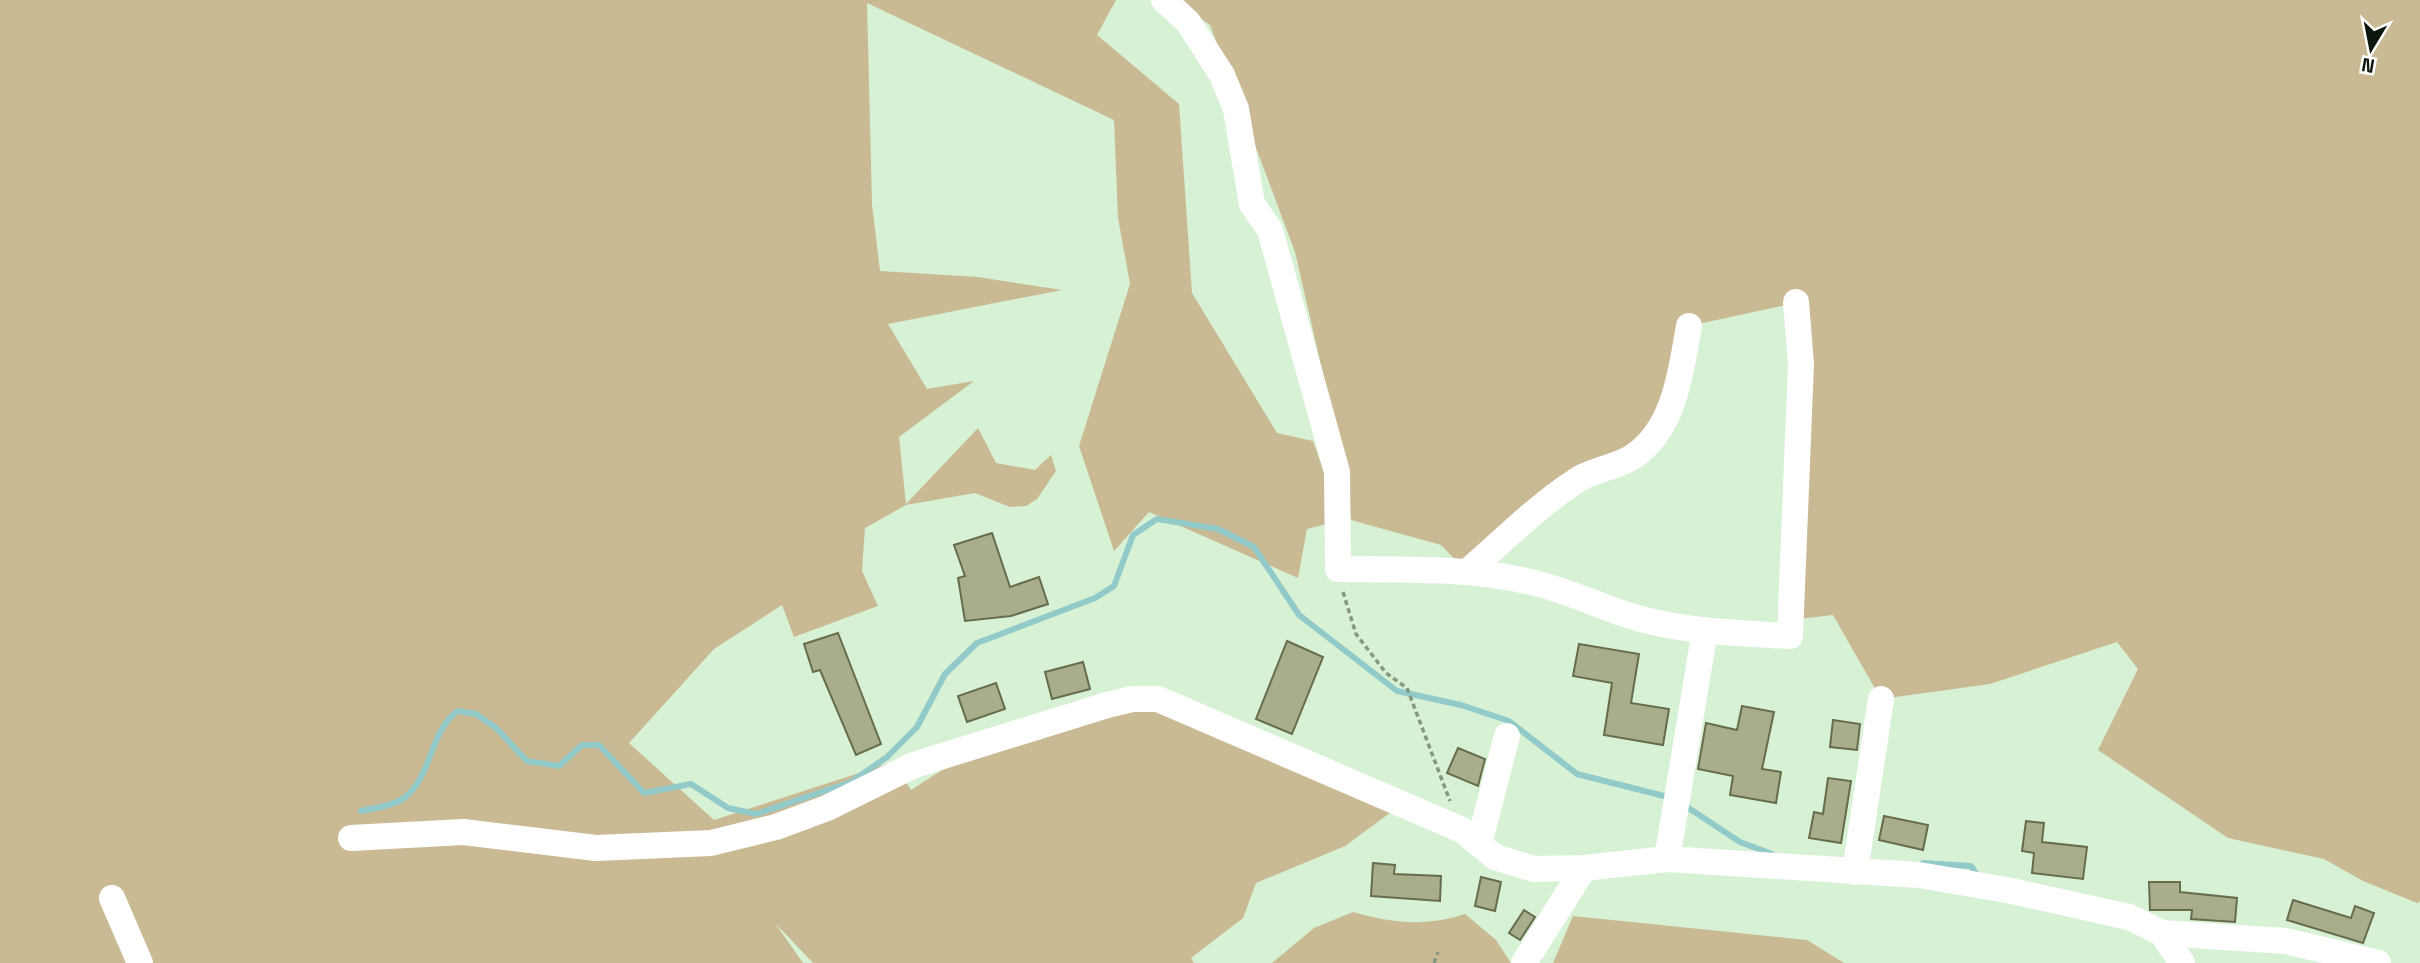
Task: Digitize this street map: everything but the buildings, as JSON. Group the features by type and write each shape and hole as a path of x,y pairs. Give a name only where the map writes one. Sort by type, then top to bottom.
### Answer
{"street":[{"path":"1164,0 1188,22 1222,75 1236,109 1252,204 1270,230 1337,472 1338,569 1467,572 1534,582 1633,617 1705,630 1790,636 1801,363 1796,302"},
{"path":"1467,572 1581,478 1631,458 1650,444 1665,418 1679,381 1689,326"},
{"path":"1667,859 1705,630"},
{"path":"351,838 463,832 596,848 711,843 788,822 914,765 1132,699 1158,699 1471,837 1495,857 1534,869 1584,868 1667,859 1919,875 2007,890 2129,917 2162,933 2285,941 2378,963"},
{"path":"1855,872 1881,699"},
{"path":"1471,837 1507,736"},
{"path":"1524,963 1584,868"},
{"path":"112,898 141,963"},
{"path":"2162,933 2182,963"}],"path":[{"path":"1338,569 1346,610 1356,634 1386,673 1407,688 1411,704 1471,837"},
{"path":"1434,963 1438,952"}],"shaded area":[{"path":"0,0 1116,0 1097,35 1179,104 1192,293 1277,433 1313,441 1326,478 1330,523 1307,529 1298,578 1149,512 1114,551 1079,446 1130,284 1118,218 1114,120 867,3 872,204 880,271 978,277 1062,290 888,324 927,389 974,381 899,437 906,504 978,428 996,463 1035,470 1051,455 1056,471 1037,499 1026,506 1010,507 975,493 906,505 865,528 862,571 878,606 794,637 782,605 714,649 629,743 714,820 893,762 911,790 950,765 1132,699 1402,804 1345,846 1256,883 1243,918 1191,958 1194,963 813,963 775,923 803,963 0,963"},
{"path":"1174,0 2420,0 2420,901 2417,903 2363,881 2324,859 2228,838 2098,750 2138,669 2117,642 1990,684 1881,699 1833,615 1790,620 1795,303 1689,326 1661,426 1467,572 1441,545 1351,520 1345,470 1295,252 1210,25"},
{"path":"1353,912 1409,922 1436,921 1465,914 1496,940 1511,963 1272,963 1314,928"},
{"path":"1573,916 1807,940 1844,963 1553,963"}],"waterway":[{"path":"361,811 394,803 413,789 421,778 441,730 458,711 476,714 495,727 527,761 559,766 582,745 599,745 644,793 691,784 728,808 756,814 851,782 887,757 917,727 945,674 977,643 1095,598 1114,586 1133,535 1157,519 1218,529 1254,547 1299,615 1397,691 1461,705 1509,721 1577,774 1672,798"},
{"path":"1684,805 1740,842 1772,854"},
{"path":"1923,863 1971,866 1979,878"}]}
